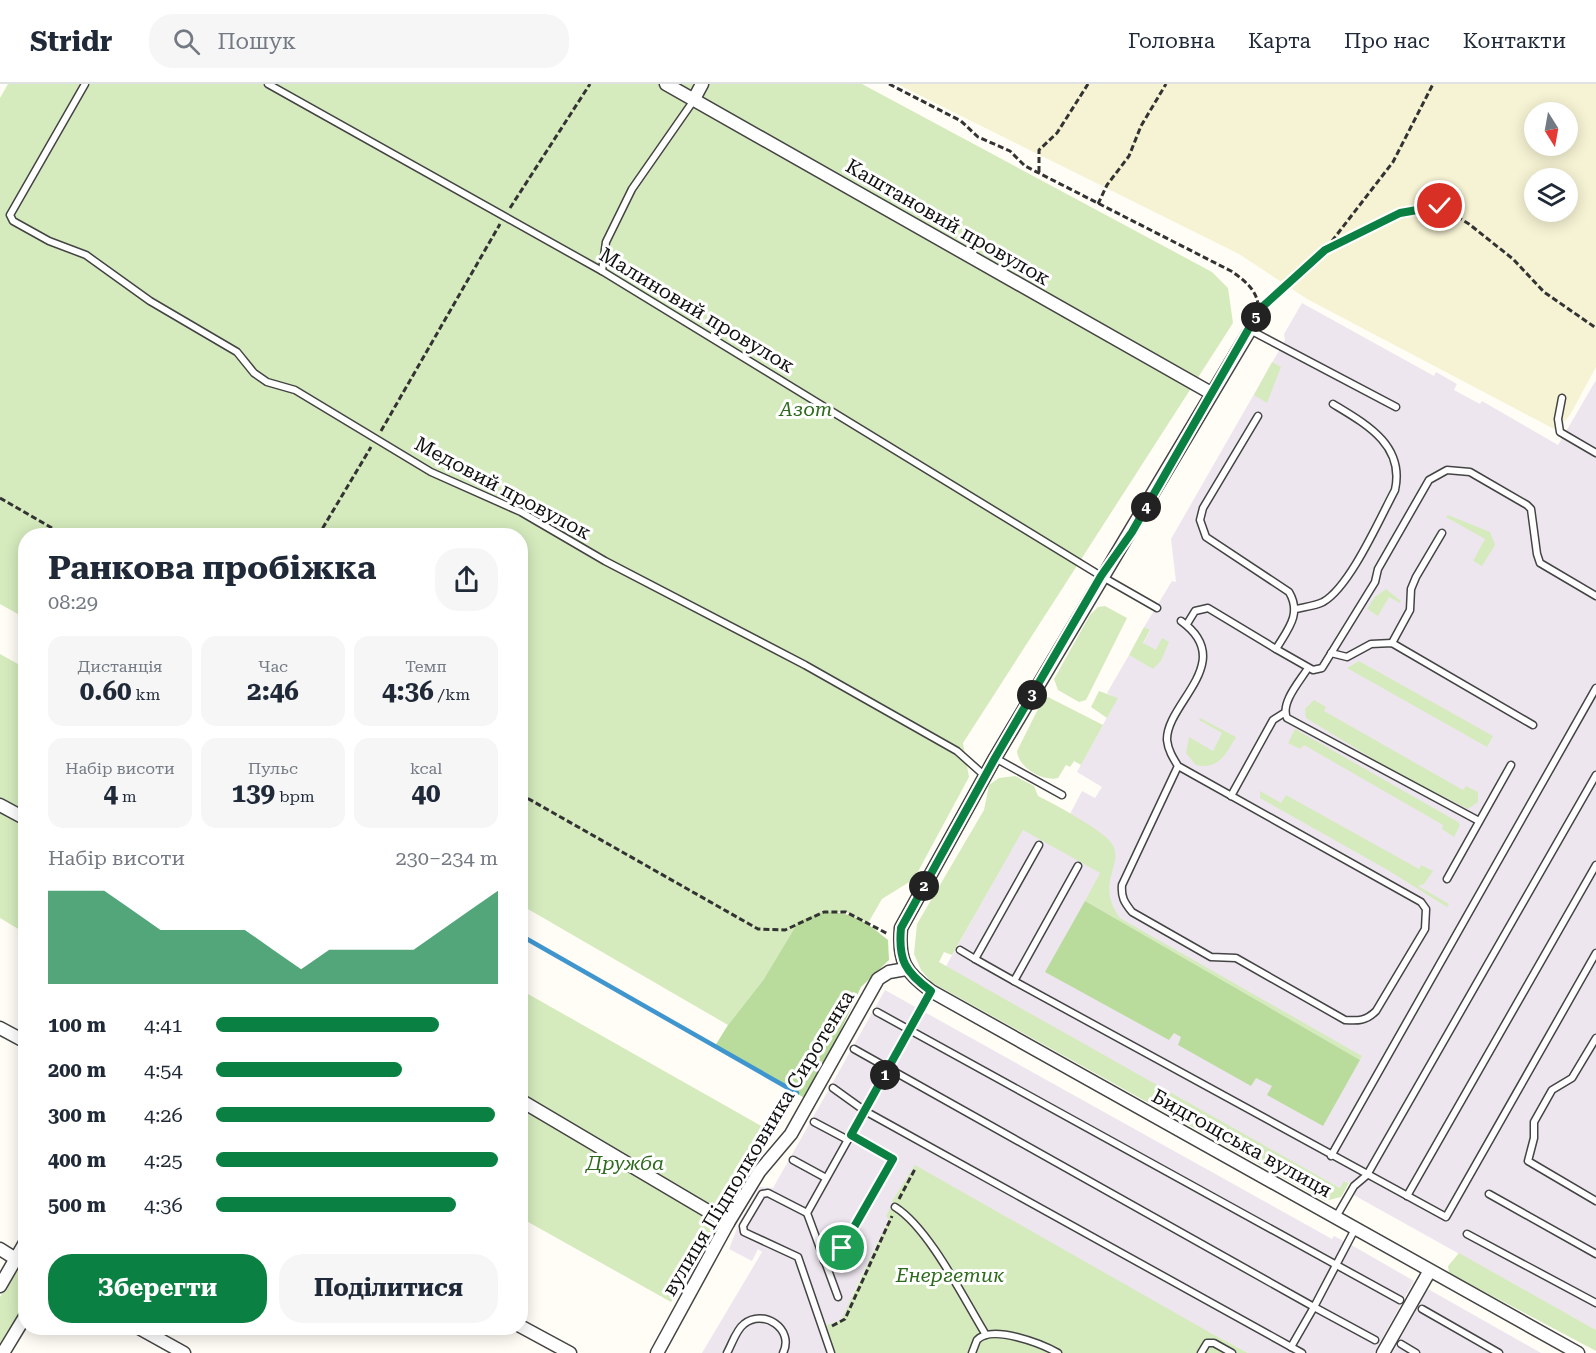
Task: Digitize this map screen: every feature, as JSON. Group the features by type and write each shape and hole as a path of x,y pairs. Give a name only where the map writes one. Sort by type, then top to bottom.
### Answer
{"street":[{"name":"Каштановий провулок","path":"666,84 1211,393"},
{"path":"694,99 702,84"},
{"path":"906,969 901,947 901,928 995,758 1101,576 1132,532 1211,393 1250,330"},
{"path":"0,805 18,815"},
{"name":"Бидгощська вулиця","path":"906,969 911,976 931,991 1336,1217 1429,1272 1578,1353"},
{"name":"вулиця Підполковника Сиротенка","path":"657,1353 728,1223 759,1172 791,1134 878,979 889,972 906,969"},
{"path":"0,1028 18,1038"},
{"path":"528,1105 728,1223"},
{"path":"0,1250 16,1259"},
{"path":"0,1286 18,1255"},
{"path":"1383,1353 1429,1272"},
{"path":"3,1353 18,1328"},
{"path":"528,1330 570,1353"},
{"path":"152,1335 184,1353"}],"lane":[{"name":"Медовий провулок","path":"85,84 10,215 13,221 49,241 87,255 150,301 237,352 254,373 267,382 295,390 431,471 521,512 605,561 805,665 957,751 986,776"},
{"name":"Малиновий провулок","path":"268,84 602,271 1157,608"},
{"path":"602,271 606,242 632,189 694,99"},
{"path":"1250,330 1396,407"},
{"path":"1562,398 1558,419 1560,432 1596,453"},
{"path":"1276,649 1296,609 1322,602 1336,591 1349,575 1395,490 1397,481 1394,458 1378,434 1333,404"},
{"path":"1258,416 1203,508 1202,529 1206,537 1289,592 1296,609"},
{"path":"1178,766 1122,885 1122,896 1125,903 1132,912 1211,957 1236,958 1345,1020 1359,1021 1369,1018 1376,1011 1425,929 1426,909 1421,902 1178,766 1169,752 1169,731 1200,674 1202,659 1200,644 1184,622 1195,611 1208,608 1308,668 1313,670 1322,668 1375,582 1378,569 1429,480 1447,470 1470,472 1527,505 1531,509 1540,563 1596,596"},
{"path":"1392,642 1410,610 1411,589 1416,577 1442,533"},
{"path":"1331,653 1347,657 1371,644 1392,642 1533,725"},
{"path":"1231,796 1273,720 1284,712 1308,668"},
{"path":"1331,1156 1596,688"},
{"path":"1284,712 1287,718 1479,821"},
{"path":"995,758 1062,795"},
{"path":"1447,879 1511,765"},
{"path":"1336,1217 1354,1186 1367,1175 1596,775"},
{"path":"975,959 1038,845"},
{"path":"1407,1196 1596,865"},
{"path":"1014,981 1078,866"},
{"path":"960,950 1331,1156 1446,1217 1596,953"},
{"path":"807,1213 931,991"},
{"path":"877,1012 1400,1299"},
{"path":"1596,1038 1572,1078 1552,1090 1534,1122 1534,1138 1528,1161 1596,1201"},
{"path":"854,1049 1375,1340"},
{"path":"833,1088 865,1111 1302,1353"},
{"path":"814,1122 893,1159 842,1248 824,1261"},
{"path":"794,1160 826,1178"},
{"path":"831,1353 798,1257 744,1232 743,1226 762,1194 768,1193 807,1213 838,1297"},
{"path":"1489,1194 1596,1254"},
{"path":"895,1207 909,1215 986,1335"},
{"path":"1291,1347 1355,1229"},
{"path":"1467,1234 1596,1303"},
{"path":"1422,1309 1499,1353"},
{"path":"727,1353 741,1325 753,1318 763,1317 780,1327 785,1339 783,1353"},
{"path":"972,1353 977,1340 986,1335 1027,1339 1058,1353"},
{"path":"1201,1353 1207,1343 1214,1343 1232,1353"},
{"path":"1401,1344 1416,1353"}],"path":[{"path":"323,528 504,217 590,84"},
{"path":"889,84 961,121 978,136 1010,151 1025,166 1239,276 1247,282 1257,297 1260,309"},
{"path":"1040,172 1039,150 1057,134 1088,84"},
{"path":"1098,204 1107,185 1129,156 1141,126 1166,84"},
{"path":"1250,330 1260,309 1325,250 1393,162 1433,84"},
{"path":"1325,250 1400,213 1440,206 1469,224 1513,259 1544,292 1596,328"},
{"path":"0,498 52,528"},
{"path":"528,799 758,929 785,930 824,912 846,912 901,947"},
{"path":"824,1329 845,1319 895,1207 915,1169"}],"shaded area":[{"path":"897,84 1596,84 1596,367 1570,415 1556,430 1307,299 1239,254"},
{"path":"1302,303 1434,376 1436,372 1457,384 1454,390 1480,404 1482,401 1558,445 1596,380 1596,1330 1354,1195 1358,1187 1345,1181 1340,1188 945,968 1022,830 1064,812 1070,814 1082,791 1095,798 1102,787 1077,772 1117,699 1107,693 1129,655 1135,658 1150,631 1144,627 1172,581 1176,582 1171,539 1285,340 1284,334"},
{"path":"885,990 1332,1239 1334,1236 1414,1281 1374,1353 1248,1353 1209,1332 894,1203 889,1219 852,1296 854,1297 841,1320 818,1328 827,1353 702,1353 762,1252 758,1249 752,1261 729,1249 740,1221 760,1187 773,1188"},
{"path":"1428,1289 1541,1353 1392,1353"}],"green space":[{"name":"Азот","path":"8,84 862,84 1212,272 1228,288 1233,323 963,743 969,777 914,879 882,899 868,923 846,912 824,912 764,979 728,1025 528,909 528,528 18,528 18,614 0,604 0,98"},
{"path":"1272,362 1281,367 1267,403 1254,395"},
{"path":"1448,515 1490,532 1495,545 1482,566 1473,561 1485,539 1446,517"},
{"path":"1386,589 1401,601 1400,603 1389,597 1378,616 1367,609 1375,597"},
{"path":"1105,606 1127,618 1086,700 1079,702 1058,690 1054,679 1090,615 1098,607"},
{"path":"1144,627 1150,630 1143,643 1156,650 1162,638 1169,642 1161,661 1153,669 1129,655"},
{"path":"0,654 18,664 18,929 0,918"},
{"path":"1359,661 1493,736 1487,747 1347,668"},
{"path":"1099,691 1118,698 1107,718 1091,707"},
{"path":"1048,697 1103,725 1081,765 1074,761 1070,767 1066,765 1058,778 1052,779 1039,776 1027,768 1018,757 1017,751 1043,699"},
{"path":"1314,700 1326,707 1324,711 1463,790 1466,786 1478,792 1478,802 1468,809 1393,771 1306,718 1305,709"},
{"path":"1200,718 1236,737 1221,759 1211,765 1196,765 1186,753 1189,737 1213,751 1222,733 1199,720"},
{"path":"1295,729 1458,822 1460,825 1454,837 1442,829 1443,825 1304,745 1300,749 1288,743"},
{"path":"1015,776 1034,786 1038,796 1090,825 1112,844 1115,860 1109,885 1113,905 1120,918 1362,1056 1360,1060 1085,901 1100,873 1023,830 952,955 944,952 939,962 1340,1188 1344,1181 1349,1183 1341,1197 1325,1201 931,982 921,970 914,954 917,924 984,810 989,785 999,778"},
{"path":"1260,791 1281,803 1286,795 1419,869 1421,865 1433,871 1424,884 1418,886 1449,904 1447,907 1386,869 1260,798"},
{"path":"1085,901 1360,1060 1323,1126 1267,1095 1272,1086 1256,1078 1251,1086 1178,1045 1181,1037 1174,1033 1169,1040 1045,972"},
{"path":"824,912 852,916 873,928 888,940 889,960 861,987 808,1100 715,1046 728,1025 764,979 799,921"},
{"name":"Дружба","path":"528,994 770,1131 671,1302 528,1222"},
{"name":"Енергетик","path":"915,1165 1248,1353 827,1353 818,1328 841,1320 889,1219 886,1216 892,1201"},
{"path":"1459,1253 1596,1330 1596,1351 1449,1273 1448,1266"},
{"path":"18,1266 18,1314 0,1344 0,1297"}],"waterway":[{"path":"528,940 797,1093"}],"route":[{"path":"842,1248 893,1159 851,1135 931,991 911,976 906,969 900,941 901,928 995,758 1101,576 1132,532 1260,309 1325,250 1400,213 1440,206"}]}
